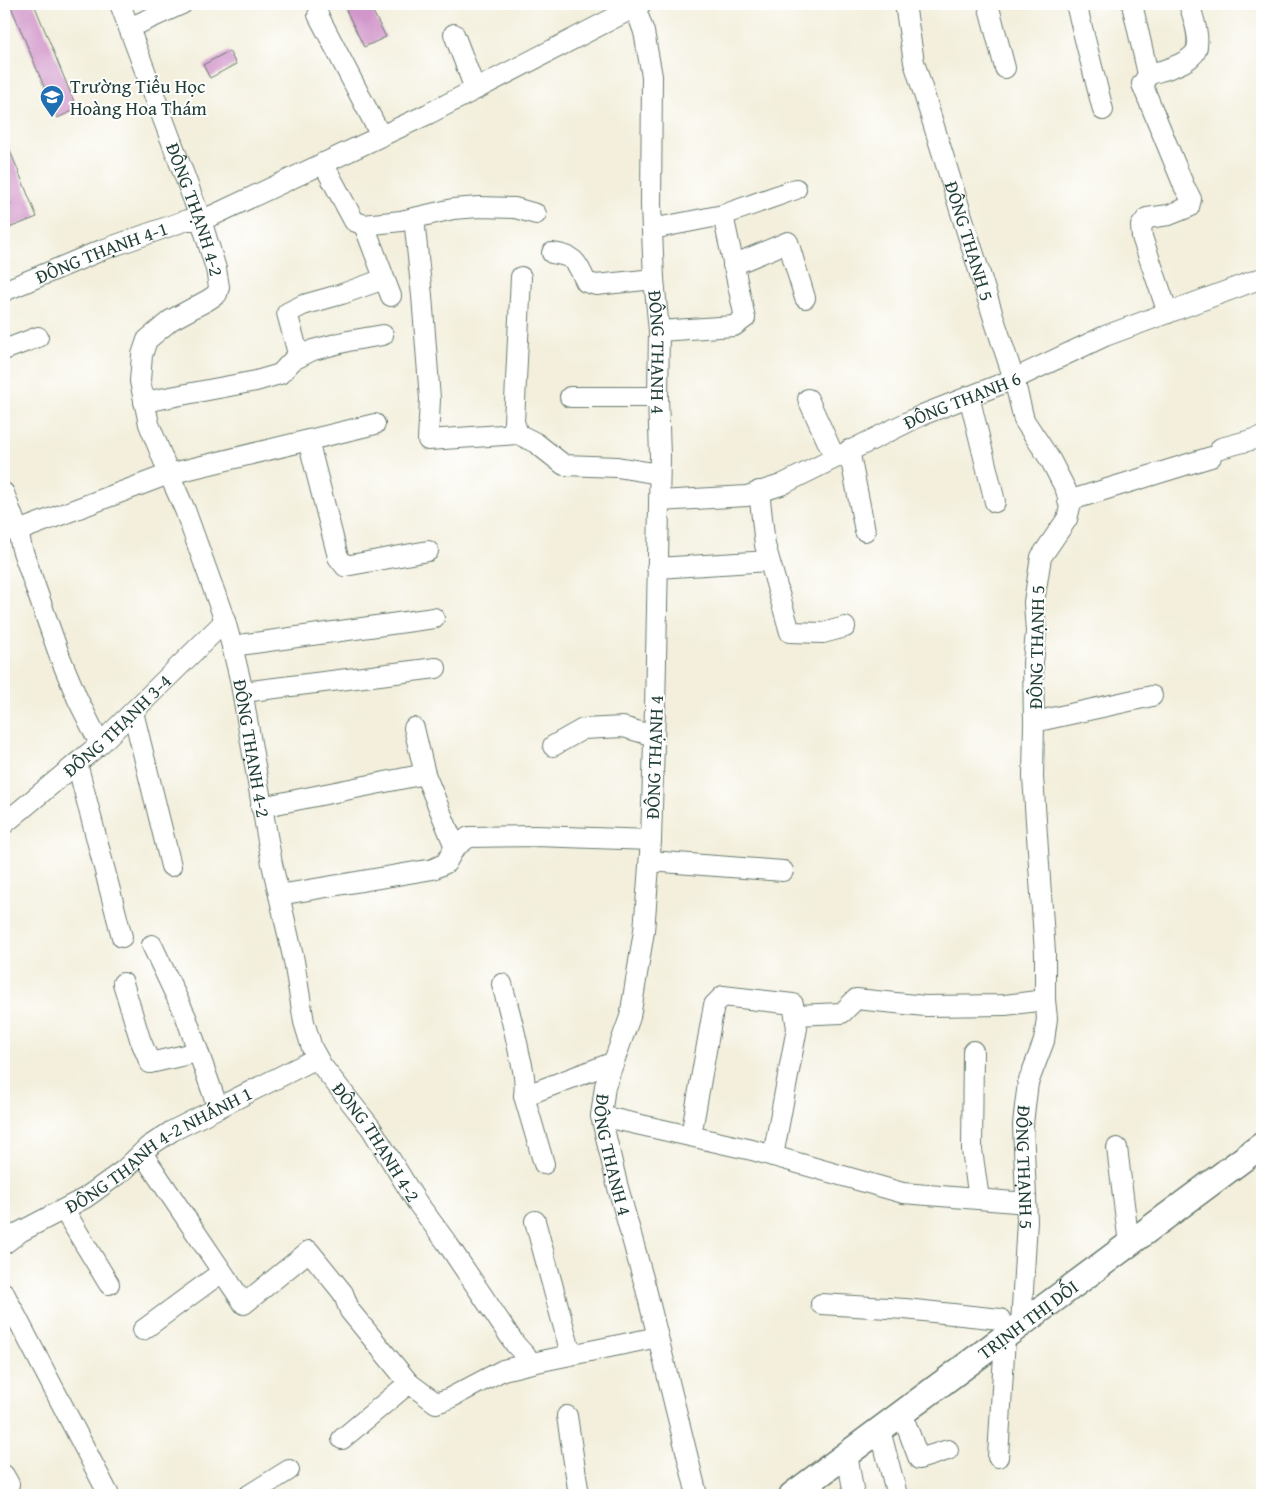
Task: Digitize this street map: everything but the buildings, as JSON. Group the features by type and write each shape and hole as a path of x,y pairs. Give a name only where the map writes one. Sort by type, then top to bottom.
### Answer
{"main road":[{"name":"TRỊNH THỊ DỐI","path":"792,1495 1262,1145"}],"street":[{"name":"ĐÔNG THẠNH 4-2","path":"120,4 201,220 216,268 219,286 217,294 171,320 147,340 142,356 140,381 149,424 185,510 225,621 232,646 243,692 262,807 294,961 304,1022 312,1048 322,1066 371,1128 416,1201 515,1344 532,1362"},
{"path":"129,28 182,4"},
{"name":"ĐÔNG THẠNH 5","path":"904,4 914,62 1014,379 1024,420 1051,461 1066,490 1070,507 1067,520 1041,557 1034,602 1036,632 1033,663 1033,777 1045,952 1047,1018 1044,1041 1028,1083 1025,1106 1027,1220 998,1457"},
{"path":"988,4 1006,68"},
{"path":"1076,4 1103,110"},
{"path":"1132,4 1148,74"},
{"path":"1168,313 1142,237 1141,226 1147,218 1169,215 1189,207 1191,199 1142,84 1148,74 1178,64 1194,56 1198,46 1189,4"},
{"name":"ĐÔNG THẠNH 4-1","path":"4,291 102,250 187,220 201,220 381,136 637,5"},
{"name":"ĐÔNG THẠNH 4","path":"637,5 652,76 652,230 659,331 658,397 660,456 651,840 644,931 630,1018 605,1086 601,1116 697,1495"},
{"path":"318,15 381,136"},
{"path":"454,34 475,89"},
{"path":"324,163 354,221 364,225 479,206 516,208 536,214"},
{"path":"652,230 723,215 796,189"},
{"path":"659,331 734,326 745,318 723,215"},
{"path":"414,218 429,390 428,440 518,434 536,443 564,465 617,467 659,474"},
{"path":"299,357 288,314 304,305 342,294 388,288 364,225"},
{"path":"733,265 788,242 805,298"},
{"path":"552,253 568,255 578,264 586,282 596,285 654,279"},
{"path":"518,434 514,422 521,277"},
{"name":"ĐÔNG THẠNH 6","path":"659,501 747,496 781,485 922,414 1014,379 1105,336 1262,278"},
{"path":"144,402 256,381 280,374 293,360 313,350 348,341 383,336"},
{"path":"4,350 38,337"},
{"path":"969,396 995,502"},
{"path":"570,397 658,397"},
{"path":"808,399 842,454 865,531"},
{"path":"18,531 169,474 375,424"},
{"path":"1068,501 1262,437"},
{"path":"308,440 338,557 345,566 428,551"},
{"path":"760,491 765,545 790,632 823,633 845,627"},
{"path":"4,494 60,657 78,700 100,744"},
{"path":"657,568 769,561"},
{"path":"232,646 434,618"},
{"name":"ĐÔNG THẠNH 3-4","path":"4,824 100,744 225,621"},
{"path":"243,692 436,668"},
{"path":"1034,722 1152,696"},
{"path":"133,712 171,866"},
{"path":"553,746 583,729 623,727 654,736"},
{"path":"414,728 425,774 455,847"},
{"path":"77,763 122,937"},
{"path":"262,807 425,774"},
{"path":"279,895 433,868 446,863 455,847 469,837 536,836 651,840"},
{"path":"650,861 783,872"},
{"path":"152,945 186,1017 218,1108"},
{"path":"122,983 140,1039 150,1063 198,1052"},
{"path":"502,984 524,1076 524,1096 544,1164"},
{"path":"691,1136 714,1005 723,996 793,1004 797,1028 774,1156"},
{"path":"796,1015 842,1013 856,999 925,1006 1006,1005 1045,1000"},
{"path":"973,1051 972,1150 979,1199"},
{"name":"ĐÔNG THẠNH 4-2 NHÁNH 1","path":"4,1244 20,1232 85,1198 116,1176 148,1147 172,1131 317,1058"},
{"path":"524,1096 614,1062"},
{"path":"601,1116 774,1156 903,1193 1026,1203"},
{"path":"1117,1148 1129,1244"},
{"path":"142,1153 244,1304 310,1251 343,1293 350,1311 409,1383 436,1403 448,1399 504,1370 532,1362 658,1337"},
{"path":"64,1210 109,1284"},
{"path":"535,1221 570,1354"},
{"path":"143,1330 222,1272"},
{"path":"4,1293 109,1495"},
{"path":"821,1304 905,1309 1000,1319 1012,1331"},
{"path":"342,1439 409,1383"},
{"path":"902,1414 919,1459 948,1450"},
{"path":"567,1416 579,1495"},
{"path":"880,1430 896,1495"},
{"path":"847,1454 854,1495"},
{"path":"249,1495 289,1470"}],"place":[{"name":"Trường Tiểu Học Hoàng Hoa Thám","path":"52,118"}]}
